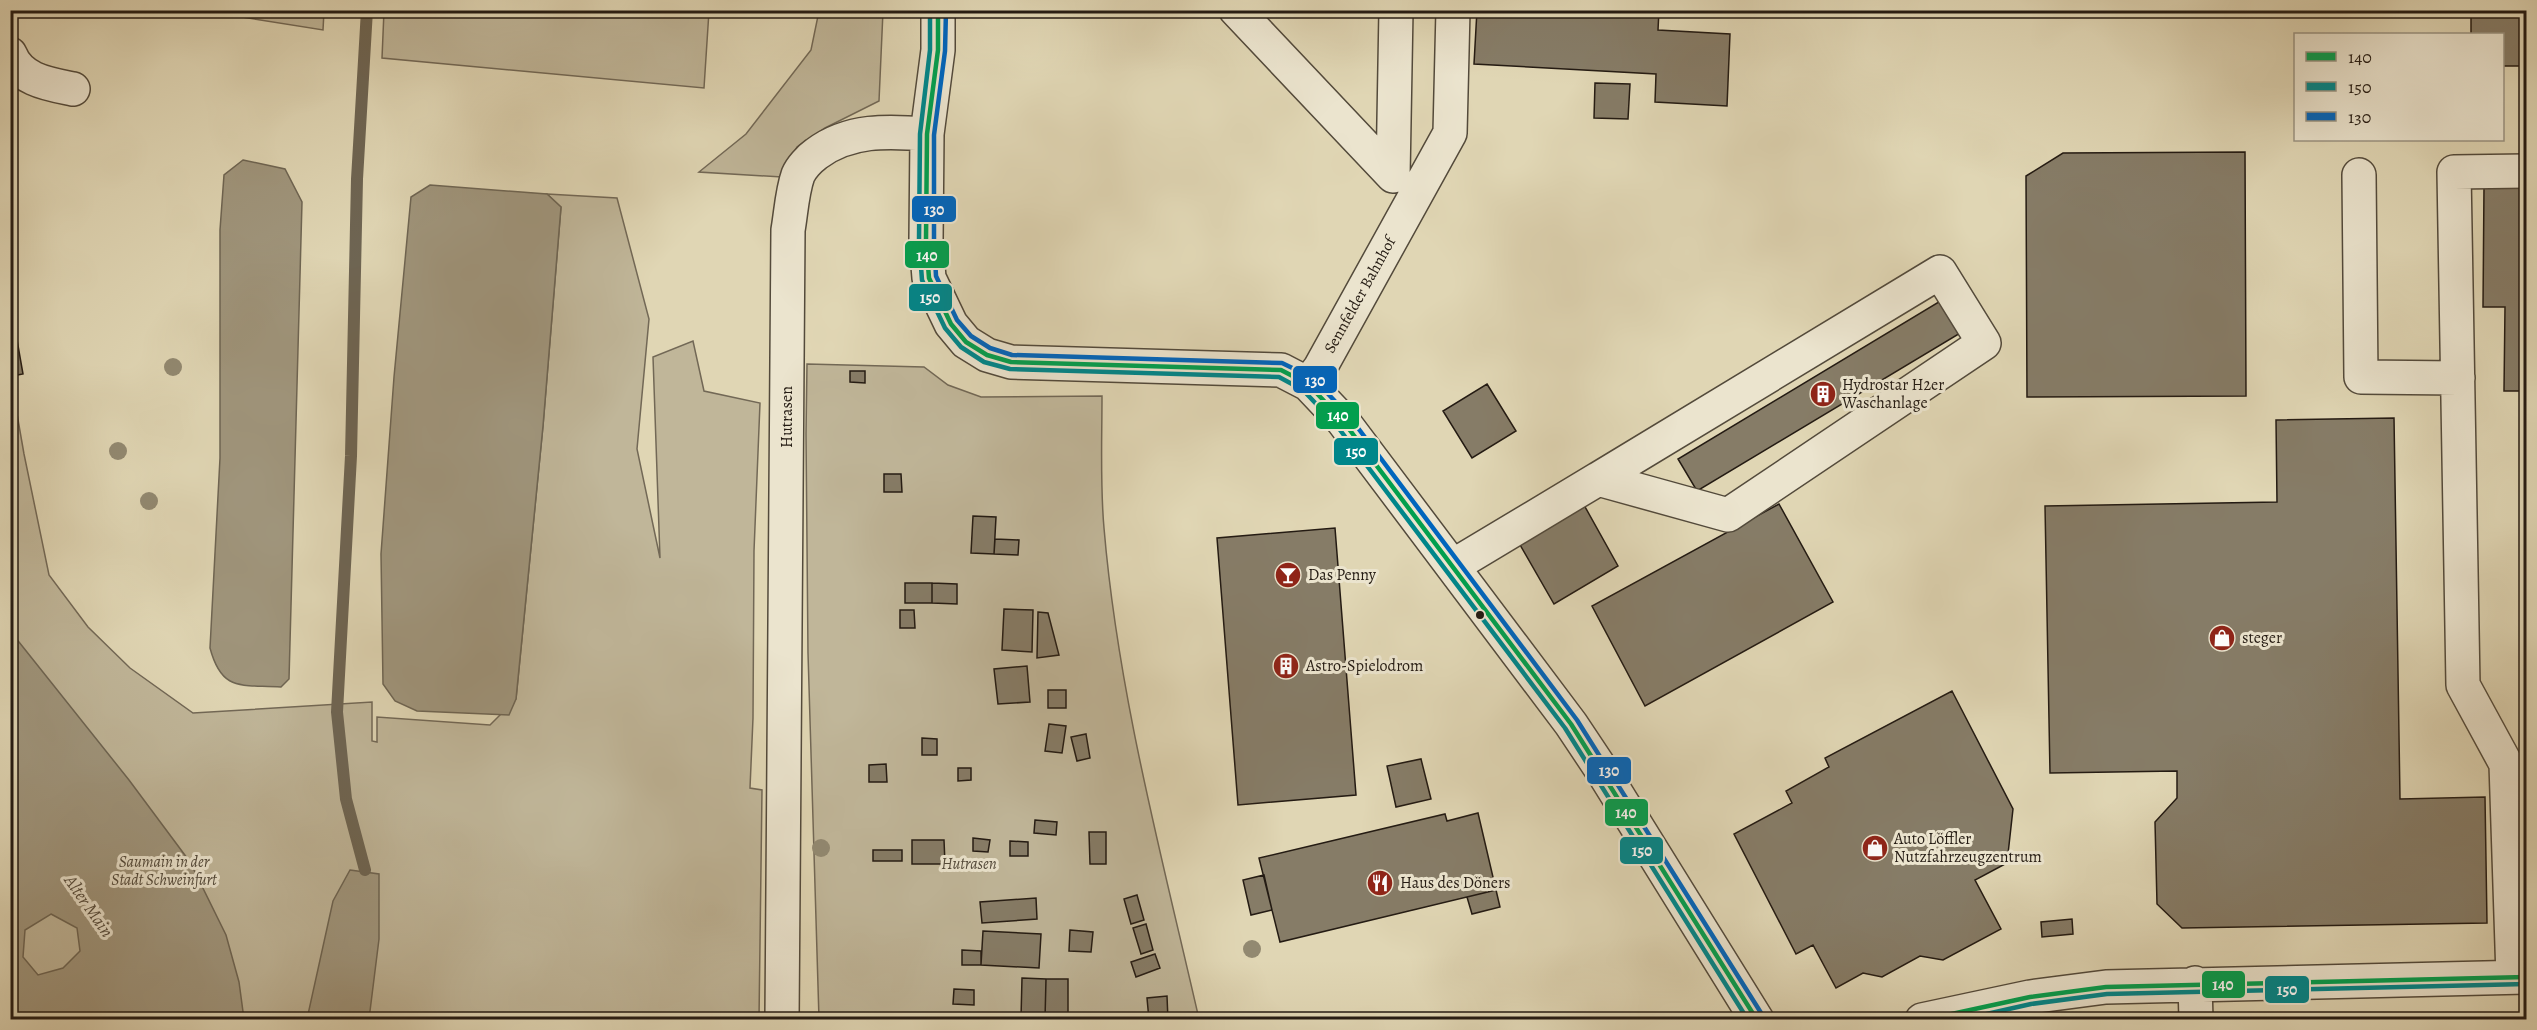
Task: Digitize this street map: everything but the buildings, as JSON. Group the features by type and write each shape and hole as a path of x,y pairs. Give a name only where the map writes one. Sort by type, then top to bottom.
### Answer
{"street":[{"path":"938,10 938,50 927,134 926,240 929,278 951,324 966,342 987,355 1011,362 1281,370 1308,384 1343,421 1453,566 1603,772 1757,1020"},
{"path":"1236,10 1393,176 1407,210"},
{"path":"1393,176 1395,10"},
{"name":"Sennfelder Bahnhof","path":"1308,384 1320,368 1450,133 1453,10"},
{"path":"10,54 27,76 73,89"},
{"name":"Hutrasen","path":"782,1020 789,230 794,194 799,174 811,159 843,139 866,133 927,134"},
{"path":"1922,1020 2030,997 2106,987 2195,983 2520,977 2506,764 2463,686 2454,172 2526,171"},
{"path":"2359,175 2361,377 2458,378"},
{"path":"1453,566 1940,272 1984,343 1728,515 1598,479"},
{"path":"2195,983 2196,1020"}],"green space":[{"path":"205,11 324,11 323,30"},
{"path":"384,11 709,11 704,88 382,58"},
{"path":"819,11 883,11 879,101 825,128 797,147 782,177 699,172 746,134 811,50"},
{"name":"Saumain in der Stadt Schweinfurt","path":"547,194 617,198 649,319 637,449 660,558 653,357 693,341 704,391 760,403 754,551 753,718 750,788 762,790 759,1019 11,1019 10,374 49,575 88,627 130,668 193,713 372,702 372,741 377,742 377,717 490,725 516,699 543,426 561,207"},
{"name":"Hutrasen","path":"807,364 924,367 948,385 981,397 1102,396 1103,512 1120,652 1130,714 1156,836 1199,1019 819,1019 808,653"}],"water":[{"path":"243,160 285,169 302,202 289,679 281,687 245,685 227,679 221,673 210,648 220,458 220,230 224,175"},
{"path":"430,185 547,194 561,207 543,426 516,699 509,715 417,711 395,701 383,684 381,554 394,377 411,197"},
{"name":"Alter Main","path":"11,632 129,780 190,862 226,935 239,982 244,1019 11,1019","holes":["51,914 77,928 80,951 63,968 38,975 23,957 25,930"]},
{"path":"350,870 379,874 379,939 369,1019 307,1019 333,901"}],"waterway":[{"path":"365,870 346,799 337,712 351,456 357,179 367,10"}],"transit line":[{"name":"150","path":"930,10 930,50 920,134 919,240 922,280 945,328 961,347 984,362 1010,369 1279,377 1303,390 1337,426 1565,728 1748,1020"},
{"name":"140","path":"938,10 938,50 927,134 926,240 929,278 951,324 966,342 987,355 1011,362 1281,370 1308,384 1343,421 1571,724 1757,1020"},
{"name":"130","path":"946,10 945,51 934,135 934,240 936,276 957,320 971,336 990,348 1012,355 1282,363 1313,378 1349,416 1577,720 1763,1016"},
{"name":"140","path":"1924,1020 2030,997 2106,987 2526,977"},
{"name":"150","path":"1960,1020 2031,1004 2107,994 2526,984"}],"place":[{"name":"Hydrostar H2er Waschanlage","path":"1823,394"},
{"name":"Das Penny","path":"1288,575"},
{"name":"steger","path":"2222,638"},
{"name":"Astro-Spielodrom","path":"1286,666"},
{"name":"Auto Löffler Nutzfahrzeugzentrum","path":"1875,848"},
{"name":"Haus des Döners","path":"1380,883"}]}
